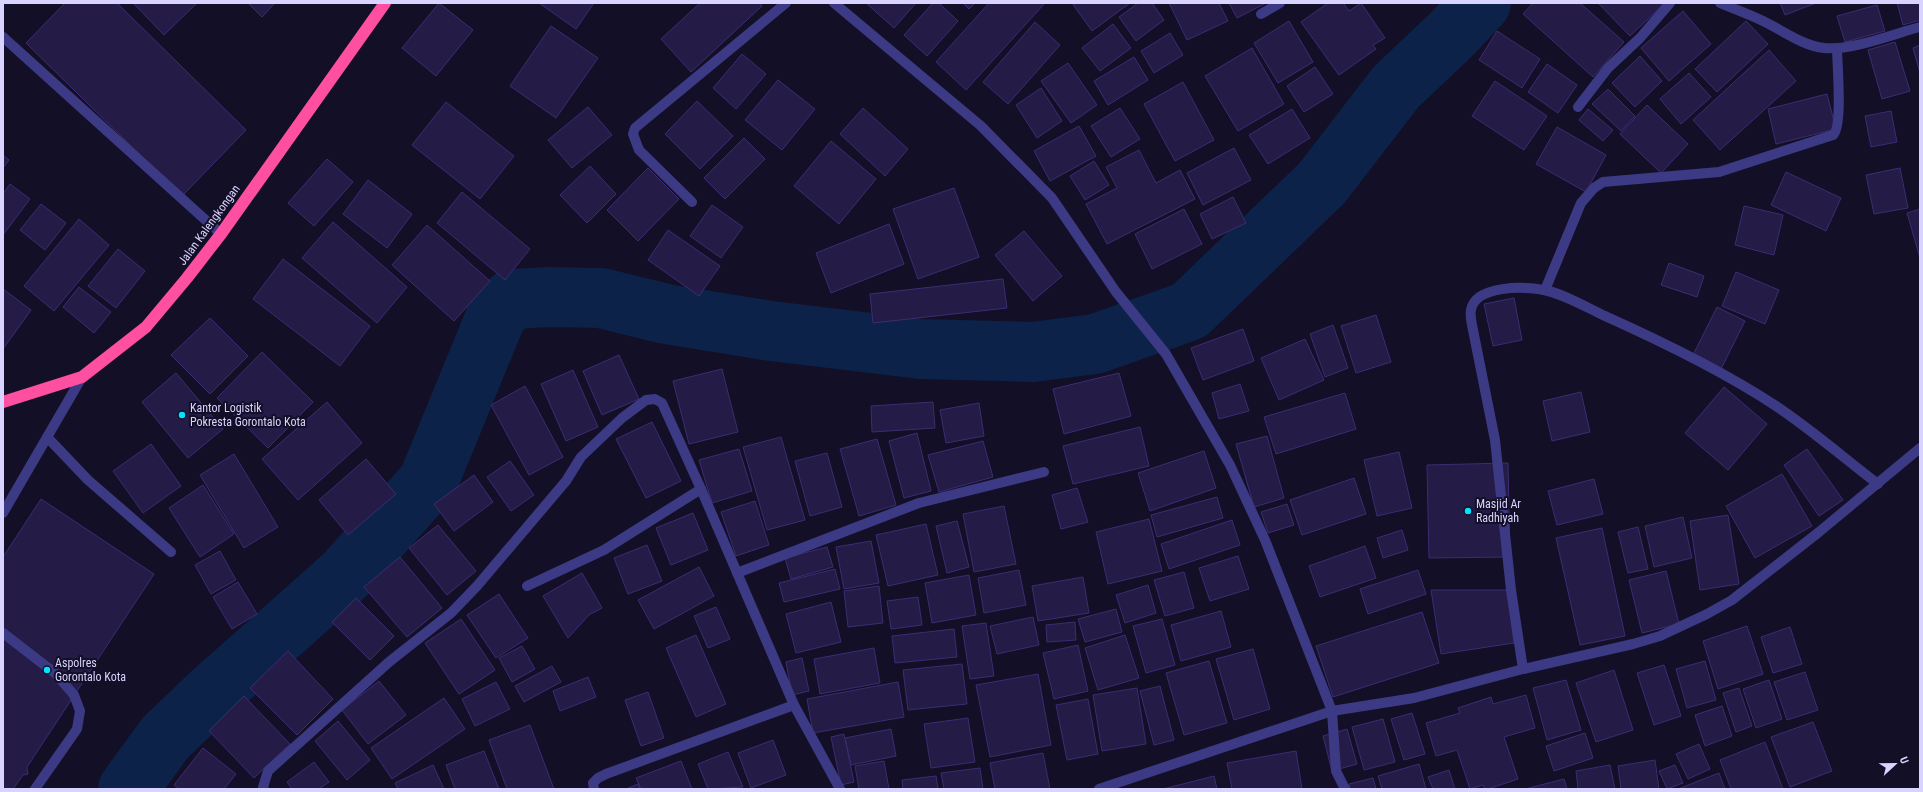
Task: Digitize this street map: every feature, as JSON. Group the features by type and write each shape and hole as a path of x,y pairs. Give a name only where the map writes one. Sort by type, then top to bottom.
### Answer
{"highway":[{"name":"Jalan Kalengkongan","path":"3,402 82,377 146,327 187,278 220,234 385,3"}],"street":[{"path":"692,202 639,150 633,134 635,128 786,3"},
{"path":"834,3 981,126 1052,198 1116,292 1166,354 1230,465 1265,540 1332,711 1336,771 1345,789"},
{"path":"1261,14 1280,3"},
{"path":"1578,107 1608,68 1640,38 1670,3"},
{"path":"1720,3 1762,20 1812,45 1824,48 1836,48 1876,40 1920,27"},
{"path":"3,37 220,234"},
{"path":"1545,290 1581,203 1594,188 1603,182 1720,172 1836,133 1839,104 1836,48"},
{"path":"1523,669 1511,590 1495,440 1470,310 1475,301 1485,294 1500,289 1527,287 1545,290 1640,332 1736,382 1777,407 1878,484"},
{"path":"3,513 82,377"},
{"path":"264,789 263,787 268,771 389,662 451,613 477,586 566,481 581,457 622,418 646,400 655,399 662,403 701,489 794,705 840,789"},
{"path":"47,438 88,480 171,552"},
{"path":"1099,789 1332,711 1414,698 1523,669 1633,644 1660,636 1708,614 1732,600 1878,484 1920,448"},
{"path":"737,573 919,503 1044,472"},
{"path":"527,586 604,550 701,489"},
{"path":"3,633 56,674 74,695 80,711 77,729 36,789"},
{"path":"594,789 593,783 598,778 606,774 794,705"}],"building":[{"path":"65,3 117,3 246,130 182,196 26,43"},
{"path":"133,3 197,3 164,35"},
{"path":"248,3 275,3 262,17"},
{"path":"439,3 473,30 436,76 402,48"},
{"path":"539,3 594,3 576,29"},
{"path":"700,3 760,3 762,6 691,72 661,39"},
{"path":"866,3 916,3 894,28"},
{"path":"933,3 939,3 958,21 927,56 904,35"},
{"path":"963,3 975,3 969,9"},
{"path":"989,3 1045,3 966,90 936,62"},
{"path":"1072,3 1130,3 1092,31"},
{"path":"1138,3 1152,3 1164,20 1136,41 1119,17"},
{"path":"1169,3 1219,3 1228,21 1187,40"},
{"path":"1229,3 1266,3 1237,18"},
{"path":"1328,3 1343,3 1349,11 1361,3 1385,38 1373,45 1376,49 1339,75 1301,22"},
{"path":"1533,3 1580,3 1624,42 1593,77 1523,14"},
{"path":"1598,3 1663,3 1664,4 1630,36"},
{"path":"1780,3 1816,3 1785,15"},
{"path":"1897,3 1920,3 1920,20 1903,25"},
{"path":"1877,5 1885,31 1845,42 1837,16"},
{"path":"1683,11 1711,44 1669,81 1641,48"},
{"path":"1289,21 1313,62 1278,83 1254,43"},
{"path":"1746,21 1768,44 1717,92 1695,69"},
{"path":"1035,22 1060,45 1008,104 983,82"},
{"path":"1113,24 1131,48 1100,71 1082,48"},
{"path":"551,26 598,58 556,118 510,86"},
{"path":"1497,31 1540,59 1522,88 1479,60"},
{"path":"1170,33 1183,55 1154,73 1141,51"},
{"path":"1895,42 1910,91 1882,99 1868,50"},
{"path":"1920,45 1920,73 1913,48"},
{"path":"1252,48 1284,104 1238,131 1205,76"},
{"path":"1769,50 1796,81 1720,150 1693,120"},
{"path":"742,54 766,74 736,109 713,88"},
{"path":"1640,56 1662,81 1635,107 1612,83"},
{"path":"1134,57 1148,80 1108,105 1094,81"},
{"path":"1068,63 1097,105 1071,123 1041,81"},
{"path":"1547,64 1577,85 1558,113 1528,92"},
{"path":"1315,67 1333,94 1304,112 1287,86"},
{"path":"1689,73 1711,97 1681,124 1660,99"},
{"path":"778,80 815,109 782,150 745,120"},
{"path":"1495,81 1547,116 1524,150 1472,116"},
{"path":"1183,82 1214,140 1175,161 1144,104"},
{"path":"1041,88 1062,121 1037,138 1016,105"},
{"path":"1608,89 1635,116 1621,131 1592,104"},
{"path":"1827,94 1836,129 1776,144 1768,109"},
{"path":"697,101 733,136 700,169 665,134"},
{"path":"446,102 514,156 480,199 412,145"},
{"path":"1647,105 1688,144 1661,173 1620,134"},
{"path":"588,107 612,135 572,168 548,140"},
{"path":"863,108 908,149 885,176 840,134"},
{"path":"1120,108 1140,139 1111,157 1091,126"},
{"path":"1292,109 1310,138 1268,164 1249,135"},
{"path":"1588,109 1613,130 1603,141 1579,120"},
{"path":"1891,111 1897,142 1871,147 1865,116"},
{"path":"1079,126 1096,156 1050,181 1034,151"},
{"path":"1557,127 1606,155 1586,192 1536,164"},
{"path":"744,138 765,159 725,199 704,178"},
{"path":"831,141 876,179 839,224 794,186"},
{"path":"1234,148 1251,180 1203,205 1187,173"},
{"path":"1139,150 1156,183 1180,170 1195,199 1107,244 1086,204 1117,188 1106,167"},
{"path":"3,155 9,160 3,168"},
{"path":"327,159 353,182 314,226 288,203"},
{"path":"1094,161 1109,185 1085,200 1070,176"},
{"path":"590,166 616,194 587,223 560,195"},
{"path":"648,168 679,199 638,241 607,210"},
{"path":"1900,168 1908,208 1874,214 1866,175"},
{"path":"1786,172 1841,198 1826,231 1771,205"},
{"path":"368,180 412,214 387,248 343,214"},
{"path":"10,184 30,199 3,235 3,194"},
{"path":"954,188 979,257 918,279 893,209"},
{"path":"462,192 530,249 505,280 437,223"},
{"path":"1233,197 1246,223 1212,239 1200,214"},
{"path":"41,204 66,223 45,250 20,230"},
{"path":"712,205 743,227 721,258 690,236"},
{"path":"1744,206 1783,215 1774,255 1735,245"},
{"path":"1184,209 1202,244 1152,269 1135,234"},
{"path":"1920,209 1920,258 1907,213"},
{"path":"79,219 109,245 54,311 24,286"},
{"path":"333,222 407,287 377,323 302,258"},
{"path":"889,224 904,264 831,293 816,253"},
{"path":"427,225 490,281 454,321 392,265"},
{"path":"668,230 720,266 699,296 648,260"},
{"path":"1024,231 1062,276 1033,301 995,255"},
{"path":"118,249 145,271 116,308 88,286"},
{"path":"283,259 370,326 340,366 253,299"},
{"path":"1669,263 1704,276 1697,297 1661,285"},
{"path":"1736,272 1779,290 1765,324 1722,306"},
{"path":"1003,279 1007,308 873,323 870,294"},
{"path":"79,287 111,312 94,333 63,307"},
{"path":"3,289 31,310 3,349"},
{"path":"1514,298 1522,340 1493,346 1484,304"},
{"path":"1717,307 1745,321 1721,369 1693,355"},
{"path":"1376,315 1391,362 1356,373 1341,326"},
{"path":"210,318 248,356 210,394 171,355"},
{"path":"1333,325 1348,368 1325,377 1310,334"},
{"path":"1243,329 1254,361 1203,380 1191,348"},
{"path":"1305,339 1324,380 1279,400 1261,358"},
{"path":"262,352 313,402 268,448 217,398"},
{"path":"619,355 639,399 602,415 583,371"},
{"path":"722,369 738,432 689,444 673,381"},
{"path":"573,370 598,427 566,441 541,384"},
{"name":"Kantor Logistik Pokresta Gorontalo Kota","path":"176,373 223,429 188,458 142,402"},
{"path":"1119,373 1131,416 1064,434 1053,389"},
{"path":"1240,384 1249,411 1219,419 1212,393"},
{"path":"525,386 563,457 529,475 491,405"},
{"path":"1724,387 1767,424 1728,470 1685,433"},
{"path":"1581,392 1590,432 1552,441 1543,401"},
{"path":"1345,393 1356,429 1276,454 1264,417"},
{"path":"327,402 362,443 298,500 262,459"},
{"path":"933,402 935,428 872,432 871,406"},
{"path":"979,403 984,436 946,443 940,410"},
{"path":"652,422 681,481 646,498 616,439"},
{"path":"1140,427 1149,466 1073,484 1063,446"},
{"path":"917,433 931,491 904,498 889,441"},
{"path":"1267,436 1284,498 1254,507 1236,444"},
{"path":"781,437 805,520 767,530 743,447"},
{"path":"877,439 896,505 859,516 840,449"},
{"path":"983,441 993,477 939,492 928,455"},
{"path":"151,444 181,486 143,513 113,471"},
{"path":"739,449 752,491 712,503 699,460"},
{"path":"1807,449 1843,500 1819,516 1784,465"},
{"path":"1204,451 1216,488 1150,511 1138,473"},
{"path":"1399,452 1412,508 1377,516 1364,460"},
{"path":"827,453 842,507 810,516 795,461"},
{"path":"234,454 278,527 244,548 200,475"},
{"path":"366,459 396,494 348,535 319,500"},
{"path":"510,461 534,495 511,511 487,477"},
{"name":"Masjid Ar Radhiyah","path":"1508,463 1510,557 1429,558 1427,465"},
{"path":"1782,474 1812,526 1755,558 1726,506"},
{"path":"474,475 493,502 454,531 434,504"},
{"path":"1354,478 1366,514 1302,535 1290,500"},
{"path":"1594,479 1603,514 1557,525 1548,491"},
{"path":"203,485 234,534 200,557 169,508"},
{"path":"1077,488 1088,522 1061,529 1052,495"},
{"path":"1217,497 1223,518 1157,537 1151,515"},
{"name":"Aspolres Gorontalo Kota","path":"41,499 154,574 27,767 28,774 23,775 13,789 3,789 3,557"},
{"path":"755,501 769,545 736,556 721,512"},
{"path":"1287,504 1294,525 1268,533 1261,512"},
{"path":"1004,506 1016,564 974,572 963,514"},
{"path":"693,513 708,550 671,565 656,528"},
{"path":"1728,515 1739,584 1700,590 1690,521"},
{"path":"1683,517 1692,558 1654,567 1645,526"},
{"path":"1149,519 1162,571 1108,584 1096,532"},
{"path":"1232,520 1240,545 1169,569 1161,544"},
{"path":"957,521 969,567 947,573 936,526"},
{"path":"926,524 938,575 888,586 876,535"},
{"path":"438,525 476,571 447,595 409,548"},
{"path":"1638,527 1648,569 1628,573 1618,532"},
{"path":"1602,528 1625,636 1580,645 1556,538"},
{"path":"1402,530 1408,550 1383,558 1377,538"},
{"path":"871,541 879,583 844,589 836,547"},
{"path":"647,545 662,581 628,594 614,558"},
{"path":"1365,546 1376,578 1320,597 1309,566"},
{"path":"827,547 833,567 791,579 785,558"},
{"path":"220,551 236,580 211,594 195,565"},
{"path":"1238,556 1249,589 1210,601 1199,568"},
{"path":"400,557 442,608 407,637 364,587"},
{"path":"699,567 714,596 654,629 638,600"},
{"path":"835,569 840,589 784,602 779,583"},
{"path":"1019,570 1026,605 984,613 978,578"},
{"path":"1418,570 1426,594 1368,614 1360,589"},
{"path":"1666,571 1679,624 1642,633 1629,580"},
{"path":"1184,572 1194,608 1165,616 1154,580"},
{"path":"582,573 602,608 589,615 568,638 543,596"},
{"path":"969,575 976,615 932,623 925,583"},
{"path":"1083,577 1089,613 1038,621 1032,586"},
{"path":"238,582 257,614 232,629 213,597"},
{"path":"1148,585 1156,613 1125,623 1116,595"},
{"path":"879,586 883,623 848,627 844,591"},
{"path":"1431,590 1507,590 1514,643 1441,654"},
{"path":"499,594 528,638 496,658 467,615"},
{"path":"918,597 922,625 891,629 887,601"},
{"path":"356,598 394,636 370,660 332,622"},
{"path":"831,602 841,642 796,653 786,614"},
{"path":"716,607 730,639 708,648 694,616"},
{"path":"1116,609 1122,632 1085,642 1078,619"},
{"path":"1221,611 1231,647 1181,661 1171,625"},
{"path":"1422,612 1439,663 1333,697 1316,646"},
{"path":"1033,617 1039,645 997,654 990,626"},
{"path":"461,619 495,670 459,694 425,643"},
{"path":"1162,619 1175,665 1146,673 1133,626"},
{"path":"1075,622 1076,640 1047,642 1046,625"},
{"path":"986,623 994,676 970,679 962,626"},
{"path":"1747,626 1763,674 1718,689 1703,641"},
{"path":"1790,627 1802,664 1773,673 1761,637"},
{"path":"954,629 957,657 895,663 892,636"},
{"path":"696,635 726,704 696,717 666,648"},
{"path":"1125,635 1139,678 1098,690 1085,648"},
{"path":"1078,645 1088,691 1054,699 1043,653"},
{"path":"522,646 535,669 512,682 499,658"},
{"path":"874,648 880,683 820,694 814,659"},
{"path":"1253,649 1270,709 1234,720 1216,659"},
{"path":"288,651 333,699 297,735 250,688"},
{"path":"802,658 809,691 792,695 786,662"},
{"path":"1209,661 1227,723 1184,735 1166,673"},
{"path":"1705,661 1716,700 1687,708 1676,669"},
{"path":"962,664 967,704 908,710 903,670"},
{"path":"1664,665 1681,716 1654,725 1637,673"},
{"path":"552,666 561,682 524,702 515,686"},
{"path":"1614,670 1633,730 1596,742 1576,683"},
{"path":"1805,672 1818,710 1787,720 1774,682"},
{"path":"1038,674 1051,745 990,757 976,685"},
{"path":"588,677 596,697 560,711 553,691"},
{"path":"1566,680 1581,730 1547,740 1533,688"},
{"path":"1769,680 1782,719 1756,728 1743,689"},
{"path":"379,681 406,715 368,744 342,710"},
{"path":"496,682 510,709 475,726 462,699"},
{"path":"898,682 904,717 813,733 807,699"},
{"path":"1160,686 1174,740 1154,745 1140,691"},
{"path":"1137,688 1146,744 1102,751 1093,695"},
{"path":"1739,688 1752,726 1736,732 1723,693"},
{"path":"648,692 664,738 641,746 625,700"},
{"path":"1526,695 1535,728 1504,737 1518,779 1488,789 1485,789 1483,785 1470,789 1457,750 1436,756 1426,723 1460,713 1458,708 1491,697 1493,704"},
{"path":"244,696 290,744 254,778 209,731"},
{"path":"444,698 465,729 392,779 371,748"},
{"path":"1088,699 1098,754 1067,760 1056,705"},
{"path":"1722,706 1732,736 1705,746 1695,715"},
{"path":"1412,713 1425,754 1404,760 1391,719"},
{"path":"968,718 975,762 931,768 924,724"},
{"path":"1383,719 1395,762 1364,770 1352,727"},
{"path":"338,721 370,760 347,780 315,741"},
{"path":"1813,722 1832,771 1790,787 1771,737"},
{"path":"530,725 554,789 507,789 489,740"},
{"path":"891,729 896,756 851,765 845,738"},
{"path":"1347,729 1357,764 1332,771 1323,736"},
{"path":"1585,733 1593,758 1554,771 1546,746"},
{"path":"844,734 854,782 841,785 831,737"},
{"path":"773,740 786,775 751,788 738,753"},
{"path":"1765,742 1783,789 1731,789 1720,760"},
{"path":"1699,744 1710,769 1688,779 1676,754"},
{"path":"203,748 236,774 224,789 179,789 174,785"},
{"path":"484,751 499,789 455,789 446,765"},
{"path":"1296,751 1302,789 1232,789 1227,763"},
{"path":"728,752 743,787 708,789 698,764"},
{"path":"1043,753 1050,789 995,789 990,763"},
{"path":"1655,760 1659,789 1621,789 1618,766"},
{"path":"681,761 692,789 641,789 636,778"},
{"path":"884,761 889,789 859,789 855,766"},
{"path":"314,762 329,782 319,789 292,789 287,782"},
{"path":"1419,764 1426,789 1382,789 1378,776"},
{"path":"433,765 444,789 398,789 395,783"},
{"path":"1610,765 1615,789 1578,789 1576,771"},
{"path":"1675,765 1683,783 1667,789 1659,771"},
{"path":"980,768 983,789 944,789 941,773"},
{"path":"1449,770 1455,789 1433,789 1428,777"},
{"path":"1719,773 1725,789 1678,789"},
{"path":"936,776 938,789 903,789 902,780"},
{"path":"1214,776 1217,789 1163,789"},
{"path":"1373,778 1376,789 1350,789 1349,784"},
{"path":"1564,779 1567,789 1525,789"},
{"path":"638,784 640,789 626,789"}],"waterway":[{"path":"128,789 165,738 211,694 345,575 428,482 497,314 512,299 549,297 601,298 666,314 771,331 921,349 1033,352 1095,344 1189,311 1322,183 1396,87 1452,34 1481,3"}],"place":[{"name":"Kantor Logistik Pokresta Gorontalo Kota","path":"182,415"},
{"name":"Masjid Ar Radhiyah","path":"1468,511"},
{"name":"Aspolres Gorontalo Kota","path":"47,670"}]}
